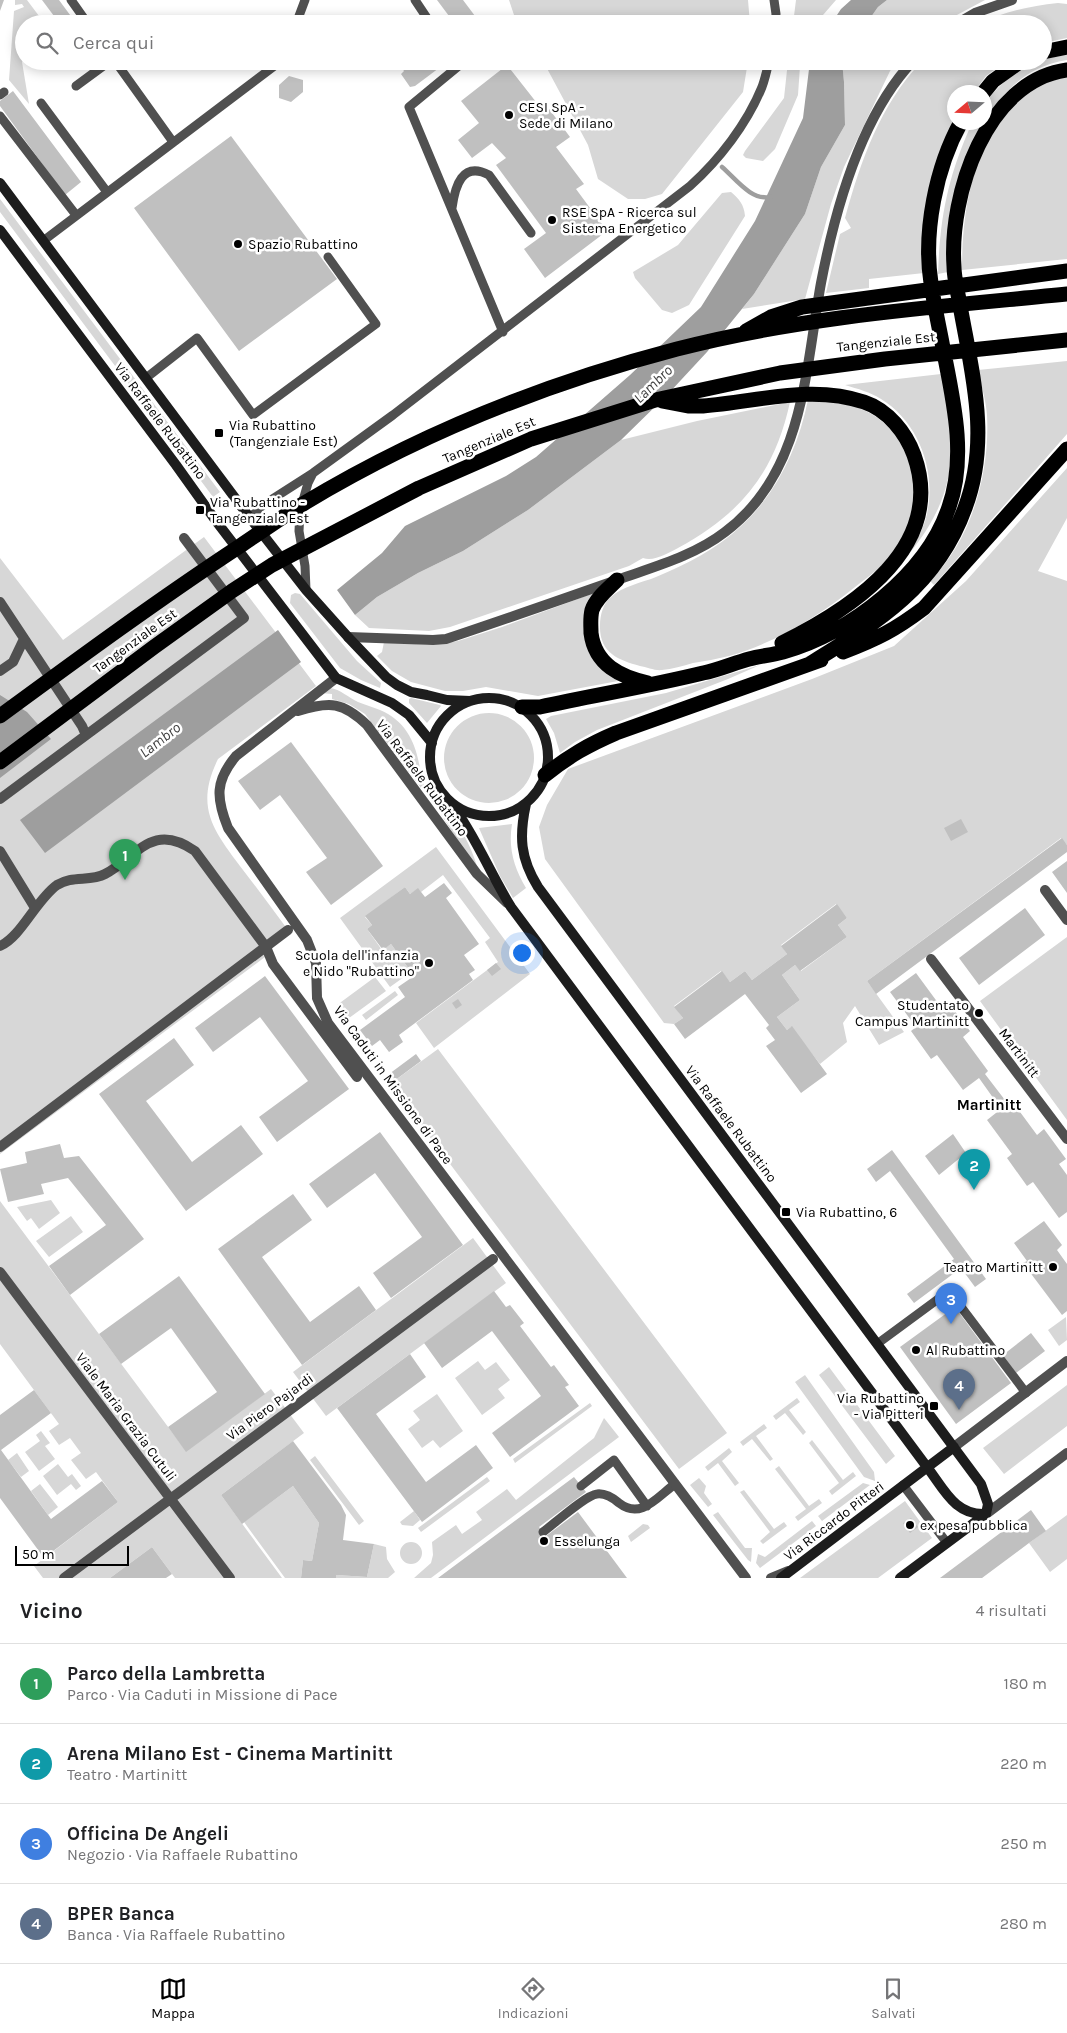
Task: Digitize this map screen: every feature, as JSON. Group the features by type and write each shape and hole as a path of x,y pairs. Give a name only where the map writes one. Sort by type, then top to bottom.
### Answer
{"highway":[{"path":"1052,50 1067,47"},
{"path":"990,85 1008,70"},
{"path":"812,663 870,627 902,602 930,572 950,542 966,508 974,474 979,434 978,410 954,266 955,224 969,171 985,133 997,114 1014,95 1036,79 1046,74 1067,70"},
{"path":"522,706 540,706 652,684 705,673 751,658 783,652 818,638 869,608 896,586 917,564 937,535 950,506 956,472 957,432 930,281 929,245 933,205 941,170 952,139 957,130"},
{"path":"739,336 761,322 785,312 802,308 1067,271"},
{"name":"Tangenziale Est","path":"0,716 136,616 304,504 407,448 488,412 568,382 679,349 739,336 872,315 1067,294"},
{"name":"Tangenziale Est","path":"0,762 154,647 232,591 272,566 419,488 530,439 655,400 752,378 832,365 1067,340"},
{"path":"655,400 688,406 703,406 817,393 865,402 883,412 898,427 910,444 922,487 920,509 915,530 906,548 891,567 839,612 804,632 751,658"},
{"path":"545,775 586,746 616,733 877,639 901,626 924,608 1067,449"},
{"path":"617,580 600,596 592,610 590,625 592,643 600,660 614,671 631,679 652,684"}],"street":[{"path":"973,15 1012,0"},
{"path":"348,637 446,639 669,561 700,548 724,533 742,518 759,499 787,450 798,419 822,280 854,162 868,129 886,97 906,70"},
{"name":"Via Raffaele Rubattino","path":"0,183 306,590 386,677 411,692 427,696 446,700 496,699 522,706 538,724 545,738 548,759 545,775 536,793 526,804 513,811 492,816 470,814 451,803"},
{"name":"Via Raffaele Rubattino","path":"0,230 216,521 336,678 392,703 409,715 432,743"},
{"path":"0,799 244,618 184,538"},
{"path":"0,602 82,726 86,735"},
{"path":"0,671 13,662 24,640"},
{"name":"Via Caduti in Missione di Pace","path":"336,678 236,756 225,769 220,782 219,797 228,828 308,940 316,963 317,998 328,1023 743,1576 756,1578"},
{"name":"Via Raffaele Rubattino","path":"470,701 446,717 437,729 432,743 430,758 432,772 438,786 471,832 511,907 958,1507 972,1514 986,1514 988,1504 981,1484 538,887 524,859 521,826 526,804"},
{"name":"Via Raffaele Rubattino","path":"292,713 310,707 329,705 345,708 356,715 367,725 477,874 511,907"},
{"path":"0,946 12,938 35,908 62,883 68,880 104,875 140,847 161,840 174,840 184,843 195,851 266,948 273,964 357,1077"},
{"path":"0,851 35,908"},
{"path":"1045,890 1067,920"},
{"path":"0,1147 288,930"},
{"name":"Martinitt","path":"931,959 1067,1139"},
{"name":"Via Piero Pajardi","path":"64,1578 493,1259"},
{"name":"Viale Maria Grazia Cutuli","path":"0,1272 230,1578"},
{"path":"954,1447 1067,1361"},
{"name":"Via Riccardo Pitteri","path":"781,1578 954,1447"},
{"path":"900,1578 1067,1453"},
{"path":"771,1578 792,1570"}],"lane":[{"path":"71,0 82,15"},
{"path":"299,15 305,0"},
{"path":"415,0 425,15"},
{"path":"774,0 775,15"},
{"path":"76,86 98,70"},
{"path":"122,70 174,142"},
{"path":"43,241 269,70"},
{"path":"454,70 409,108 503,332"},
{"path":"250,518 263,505 313,473 393,416 622,240 708,170 742,125 762,87 767,70"},
{"path":"41,103 107,192"},
{"path":"0,116 76,215"},
{"path":"452,210 455,188 462,176 471,172 481,171 489,175 531,233"},
{"path":"146,378 197,338 253,415 376,324 328,257"},
{"path":"306,590 305,566 299,531 300,511 313,473"},
{"path":"877,1344 949,1291 1026,1393"},
{"path":"581,1486 614,1460 647,1506"},
{"path":"543,1532 588,1498 597,1494 613,1498 630,1510 639,1510 675,1484"},
{"name":"Via Riccardo Pitteri","path":"903,1485 947,1543"}],"shaded area":[{"path":"15,0 27,0 38,15 15,15 15,70 23,70 29,104 9,80 14,11 24,7 22,4 15,5"},
{"path":"509,0 748,0 749,15 514,15"},
{"path":"796,0 836,0 823,15 794,15"},
{"path":"887,0 985,0 957,15 872,15 878,7"},
{"path":"1058,3 1067,4 1067,38 1052,41 1052,15 1000,15"},
{"path":"1067,55 1067,60 1052,63 1052,58"},
{"path":"548,70 747,70 743,92 662,194 645,199 628,199 598,179 588,145"},
{"path":"787,70 800,70 798,95 775,149 763,161 746,158 743,155 745,151 784,98"},
{"path":"843,70 891,70 844,167 831,204 805,299 742,309 754,294 805,214 821,167 845,125"},
{"path":"914,70 994,70 979,85 947,85 947,130 952,130 924,273 869,279 869,288 826,293 840,234 851,228 845,218 865,154 894,96"},
{"path":"1021,70 1036,70 1010,89 992,111 992,95 1001,85"},
{"path":"1067,76 1067,259 962,270 964,225 968,202 980,158 989,137 1002,118 1030,89 1042,83"},
{"path":"969,130 981,130 948,272 938,274 943,215 951,179"},
{"path":"731,192 741,202 745,216 689,305 672,313 662,310 635,278 633,272 678,245 722,193"},
{"path":"0,199 220,492 213,497 0,212"},
{"path":"1067,361 1067,434 934,585 930,581 957,546 975,504 981,482 987,437 987,415 978,370"},
{"path":"941,374 950,425 950,468 937,510 925,532 909,554 923,526 928,508 929,477 921,446 914,432 894,408 873,394 845,385"},
{"path":"808,400 838,403 865,411 877,417 897,438 909,462 914,494 909,526 896,550 883,564 841,598 779,637 746,651 659,670 632,664 611,654 603,642 600,625 601,614 608,600 627,587 668,572 701,555 722,542 754,513 784,469 804,418"},
{"path":"790,402 775,450 765,470 752,488 720,521 678,548 656,558 643,558 629,566 450,627 429,631 369,628 355,615 377,597 418,573 463,551 528,510 621,440 697,421"},
{"path":"1067,468 1067,518 1038,571 1067,581 1067,845 1061,838 867,981 904,1032 879,1045 855,1006 843,1023 847,1042 820,1064 791,1027 787,1030 777,1017 800,1000 782,975 795,965 801,971 847,937 838,925 847,918 836,904 781,945 787,954 752,980 745,971 730,982 721,971 674,1006 683,1018 674,1024 664,1023 545,859 539,827 547,805 568,769 812,679 894,646 966,581"},
{"path":"204,537 316,686 218,759 211,776 208,792 208,805 216,831 285,926 269,954 0,1154 0,558 63,640"},
{"path":"295,593 300,594 357,661 381,683 380,688 340,668 290,603 291,595"},
{"path":"594,593 584,619 618,681 538,696 486,687 463,691 445,691 411,682 392,671 377,656 382,652 384,642 431,645 458,641"},
{"path":"760,665 597,730 560,753 554,733 546,719 551,716 666,693"},
{"path":"330,688 358,702 380,710 397,720 408,734 416,750 420,769 418,772 420,772 425,788 421,788 365,714 349,704 332,699 332,694 320,693"},
{"path":"411,698 441,706 427,723 409,703"},
{"path":"489,713 506,717 521,726 530,741 534,758 530,775 521,790 506,799 489,803 472,799 457,790 448,775 444,758 448,741 457,726 472,717"},
{"path":"443,812 459,828 477,866 475,867 442,816 441,813"},
{"path":"512,824 511,841 513,857 518,873 526,888 513,898 500,876 479,828"},
{"path":"436,847 530,974 434,1048 416,1023 498,962 485,942 490,938 443,875 421,892 418,889 410,894 405,887 365,917 372,925 367,929 382,950 391,944 411,972 390,987 340,918"},
{"path":"1067,937 1067,1120 980,1001"},
{"path":"375,977 386,991 345,1021 337,1005"},
{"path":"395,991 398,995 366,1020 362,1015"},
{"path":"438,1049 727,1433 679,1469 390,1084"},
{"path":"51,1200 60,1213 39,1229 31,1218 27,1221 17,1207"},
{"path":"0,1201 186,1451 271,1389 304,1433 221,1495 282,1578 175,1578 152,1547 110,1578 43,1578 34,1566 118,1502 96,1472 86,1479 71,1460 81,1453 70,1438 59,1445 49,1431 59,1424 0,1344"},
{"path":"71,1216 83,1232 49,1257 36,1241"},
{"path":"473,1238 506,1283 326,1416 293,1372"},
{"path":"1066,1317 1067,1340 1059,1346 1048,1330"},
{"path":"478,1361 485,1370 496,1362 510,1380 498,1389 505,1398 482,1415 455,1378"},
{"path":"829,1367 895,1456 886,1464 819,1375"},
{"path":"805,1375 874,1472 875,1481 864,1477 795,1382"},
{"path":"1067,1385 1067,1426 1004,1474 983,1448"},
{"path":"437,1394 463,1431 440,1448 433,1440 422,1448 408,1429 420,1420 413,1411"},
{"path":"797,1398 800,1402 789,1410 806,1432 803,1435 785,1413 776,1420 773,1416"},
{"path":"590,1403 592,1406 515,1463 513,1459"},
{"path":"604,1418 619,1437 431,1578 414,1578 431,1563 433,1555 432,1542 456,1525 462,1534 482,1520 476,1512 507,1489 516,1500 594,1438"},
{"path":"764,1424 767,1428 756,1436 773,1459 770,1461 752,1439 743,1446 740,1442"},
{"path":"41,1431 50,1443 45,1446 55,1459 39,1471 25,1452 40,1441 36,1435"},
{"path":"812,1440 843,1480 853,1472 856,1476 832,1495 829,1491 839,1483 809,1443"},
{"path":"729,1448 732,1452 722,1461 739,1483 735,1486 718,1463 708,1471 705,1467"},
{"path":"17,1453 29,1471 21,1477 8,1460"},
{"path":"315,1456 364,1521 359,1525 310,1460"},
{"path":"58,1464 68,1477 72,1474 81,1486 76,1490 71,1484 57,1495 43,1476"},
{"path":"779,1466 809,1506 819,1499 822,1503 798,1521 795,1517 806,1509 775,1469"},
{"path":"487,1477 490,1481 421,1532 418,1528"},
{"path":"699,1478 706,1486 704,1493 712,1504 708,1507 690,1485"},
{"path":"863,1483 870,1485 822,1521 818,1516"},
{"path":"40,1484 58,1507 48,1515 31,1491"},
{"path":"293,1486 319,1523 312,1561 303,1560 301,1578 285,1578 244,1522"},
{"path":"744,1490 774,1529 784,1522 787,1526 763,1544 760,1541 770,1532 740,1492"},
{"path":"905,1501 932,1538 878,1578 800,1578"},
{"path":"414,1511 420,1520 413,1526 402,1525 400,1522"},
{"path":"718,1512 745,1548 752,1548 751,1562 713,1515"},
{"path":"1067,1515 1067,1559 1050,1572 1029,1543"},
{"path":"812,1521 816,1526 760,1568 756,1563 758,1554 765,1557"},
{"path":"643,1524 648,1525 650,1528 631,1542 628,1536"},
{"path":"411,1542 419,1545 422,1553 419,1561 411,1564 403,1561 400,1553 403,1545"},
{"path":"374,1544 386,1547 387,1559 395,1572 388,1578 336,1578 336,1575 367,1577"}],"water":[{"path":"851,0 887,0 878,7 872,15 837,15"},
{"name":"Lambro","path":"809,70 843,70 845,125 821,167 805,214 754,294 707,352 621,440 528,510 463,551 418,573 377,597 355,615 337,590 382,553 405,526 506,476 536,457 630,375 701,307 755,221 803,118"},
{"name":"Lambro","path":"278,630 301,662 45,853 20,820"},
{"path":"0,695 27,712 51,739 0,778"}],"building":[{"path":"0,0 4,0 0,11"},
{"path":"42,0 59,0 70,15 53,15"},
{"path":"437,0 463,0 474,15 448,15"},
{"path":"436,70 415,86 410,87 401,74 404,71"},
{"path":"501,70 511,70 540,107 544,102 570,137 556,147 584,184 576,189 607,231 545,278 524,249 546,233 496,165 506,158 492,143 472,158 458,140 479,123 461,101"},
{"path":"289,76 303,80 303,92 291,102 279,98 279,85"},
{"path":"13,91 81,182 65,195 0,106 0,101"},
{"path":"231,136 337,279 239,351 134,208"},
{"path":"291,742 383,866 331,905 306,872 327,858 280,795 260,810 238,781"},
{"path":"961,819 968,832 951,841 944,828"},
{"path":"1062,838 1067,845 1067,852 876,994 867,981"},
{"path":"1067,861 1067,893 1052,872"},
{"path":"444,883 452,893 446,898 479,944 464,955 475,970 469,974 473,980 399,1035 403,1042 389,1052 380,1040 372,1046 360,1030 405,997 398,987 414,976 391,944 383,950 367,929 372,925 365,916 405,887 410,894 418,888 425,897"},
{"path":"837,904 847,918 838,925 847,937 800,971 795,965 782,975 800,1000 777,1017 787,1030 792,1026 827,1074 801,1093 766,1046 775,1040 766,1028 769,1025 745,994 685,1039 674,1024 683,1018 674,1007 722,971 730,982 745,971 752,980 787,954 781,946"},
{"path":"1025,908 1045,935 979,985 959,958"},
{"path":"496,963 501,969 492,976 487,970"},
{"path":"916,973 941,1007 948,1002 970,1031 963,1037 988,1071 985,1074 1008,1104 1012,1101 1037,1135 1044,1129 1066,1159 1059,1164 1067,1175 1067,1212 1059,1218 1033,1182 1027,1186 1007,1158 1012,1154 987,1120 1001,1109 979,1078 963,1090 937,1055 931,1059 911,1031 916,1027 890,992"},
{"path":"265,976 349,1089 277,1142 259,1117 308,1081 260,1017 213,1052 195,1028"},
{"path":"458,999 462,1005 456,1009 452,1003"},
{"path":"174,1038 194,1065 146,1101 192,1162 241,1125 263,1154 186,1211 99,1094"},
{"path":"416,1054 421,1061 390,1084 385,1077"},
{"path":"380,1132 463,1245 391,1298 373,1273 422,1237 375,1173 327,1208 309,1184"},
{"path":"953,1134 966,1153 939,1175 925,1156"},
{"path":"60,1144 64,1158 79,1156 144,1239 70,1295 49,1266 106,1225 68,1178 41,1184 44,1194 8,1202 0,1169 27,1163 25,1152"},
{"path":"892,1150 986,1279 975,1287 961,1268 914,1303 907,1294 954,1259 890,1171 876,1182 867,1169"},
{"path":"293,1194 312,1220 262,1257 310,1322 359,1286 376,1310 302,1365 218,1249"},
{"path":"1044,1221 1062,1245 1057,1250 1067,1264 1067,1311 1062,1315 1023,1263 1027,1261 1014,1243"},
{"path":"179,1276 265,1394 186,1452 168,1427 217,1392 171,1328 121,1364 99,1334"},
{"path":"494,1291 506,1307 510,1305 524,1323 520,1326 551,1367 554,1365 569,1385 565,1387 579,1406 510,1457 492,1433 541,1396 492,1331 442,1368 424,1343"},
{"path":"955,1307 1011,1383 956,1424 900,1347"},
{"path":"1031,1333 1045,1351 1016,1373 1003,1355"},
{"path":"410,1354 426,1377 376,1414 426,1482 476,1445 493,1468 422,1522 337,1408"},
{"path":"34,1390 51,1413 1,1450 51,1519 102,1481 118,1502 44,1558 0,1498 0,1415"},
{"path":"293,1441 341,1505 346,1515 343,1540 374,1544 367,1577 336,1575 336,1578 301,1578 303,1560 312,1561 319,1523 293,1486 242,1524 221,1495"},
{"name":"Esselunga","path":"574,1477 586,1492 539,1527 546,1536 578,1512 627,1578 438,1578"},
{"path":"1031,1510 1046,1531 982,1578 940,1578"},
{"name":"ex pesa pubblica","path":"911,1518 918,1527 910,1533 903,1523"},
{"path":"152,1547 172,1574 166,1578 110,1578"}],"waterway":[{"path":"722,167 750,192 757,196 771,197"}],"place":[{"name":"CESI SpA - Sede di Milano","path":"509,115"},
{"name":"RSE SpA - Ricerca sul Sistema Energetico","path":"552,220"},
{"name":"Spazio Rubattino","path":"238,244"},
{"name":"Via Rubattino (Tangenziale Est)","path":"219,433"},
{"name":"Via Rubattino - Tangenziale Est","path":"200,510"},
{"name":"Parco della Lambretta","path":"125,880"},
{"name":"Scuola dell'infanzia e Nido \"Rubattino\"","path":"429,963"},
{"name":"Studentato Campus Martinitt","path":"979,1013"},
{"name":"Arena Milano Est - Cinema Martinitt","path":"974,1190"},
{"name":"Via Rubattino, 6","path":"786,1212"},
{"name":"Teatro Martinitt","path":"1053,1267"},
{"name":"Officina De Angeli","path":"951,1324"},
{"name":"Al Rubattino","path":"916,1350"},
{"name":"Via Rubattino - Via Pitteri","path":"934,1406"},
{"name":"BPER Banca","path":"959,1410"},
{"name":"ex pesa pubblica","path":"910,1525"},
{"name":"Esselunga","path":"544,1541"}],"district":[{"name":"Martinitt","path":"989,1105"}]}
